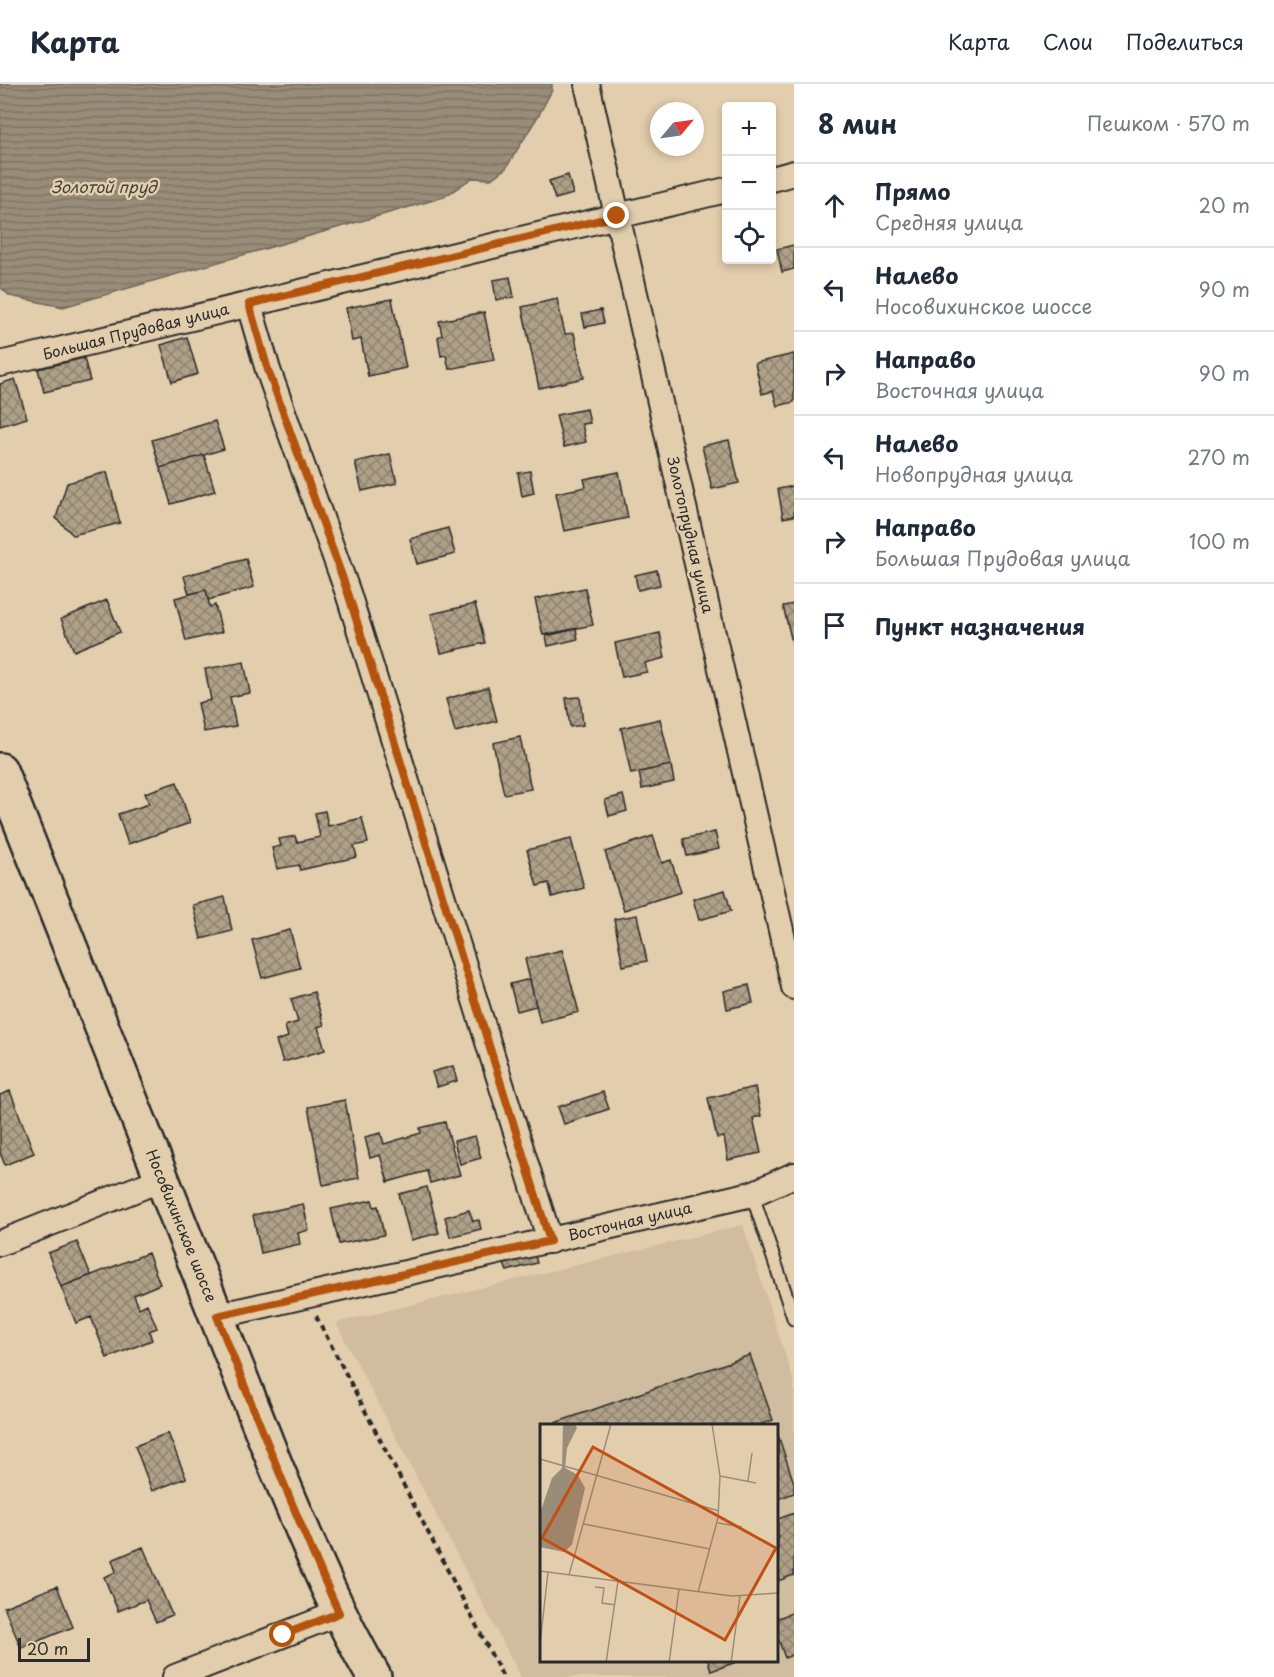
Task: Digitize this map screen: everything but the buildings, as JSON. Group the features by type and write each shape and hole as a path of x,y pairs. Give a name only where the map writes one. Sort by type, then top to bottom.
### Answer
{"main road":[{"name":"Носовихинское шоссе","path":"0,770 279,1474 339,1613 374,1677"}],"street":[{"name":"Золотопрудная улица","path":"587,84 794,987"},
{"path":"776,178 794,173"},
{"name":"Большая Прудовая улица","path":"0,364 722,191"},
{"path":"249,304 268,370 348,593 550,1241"},
{"name":"Восточная улица","path":"217,1316 752,1194 794,1175"},
{"path":"0,1243 162,1179"},
{"path":"175,1677 339,1613"}],"lane":[{"path":"752,1194 794,1319"}],"path":[{"path":"306,1296 503,1677"}],"shaded area":[{"path":"743,1225 794,1382 794,1677 521,1677 336,1323"}],"water":[{"name":"Золотой пруд","path":"0,84 552,84 552,90 506,168 491,179 472,178 444,197 63,307 10,296 0,287"}],"route":[{"path":"283,1635 339,1613 275,1464 217,1316 550,1241 348,593 268,370 249,304 617,216"}]}
